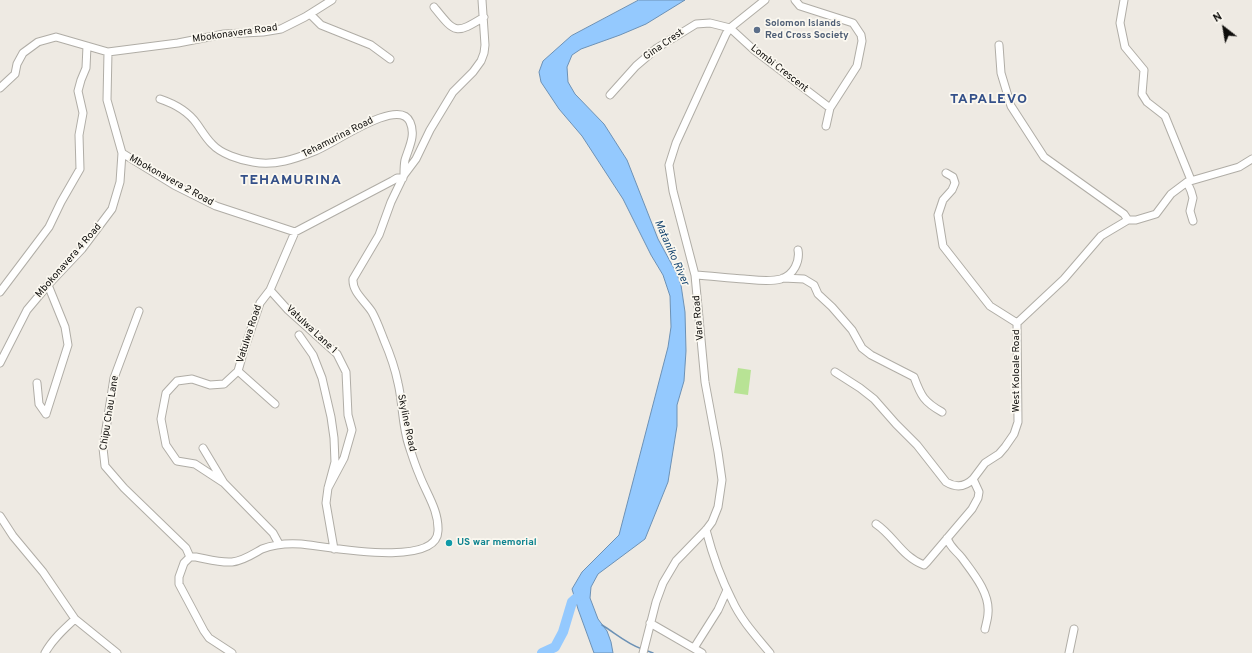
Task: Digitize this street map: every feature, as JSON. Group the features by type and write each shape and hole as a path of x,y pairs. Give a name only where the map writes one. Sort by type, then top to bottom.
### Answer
{"street":[{"name":"Mbokonavera Road","path":"108,52 178,43 224,34 263,32 281,28 310,14 332,0"},
{"name":"Skyline Road","path":"190,557 231,562 279,544 300,544 366,553 408,551 427,547 434,542 438,535 434,505 419,475 408,441 398,383 392,361 376,321 353,284 353,279 379,235 391,202 404,177 416,159 425,138 453,92 473,72 481,61 485,45 482,0"},
{"name":"Vara Road","path":"644,649 650,623 663,583 669,571 712,522 718,507 722,480 705,382 694,275 673,191 669,165 676,143 726,34 730,28 765,0"},
{"path":"795,0 800,6 853,23 861,35 862,41 857,66 830,108 826,126"},
{"path":"1124,0 1120,23 1125,47 1144,70 1142,94 1147,102 1164,116 1189,181 1193,198 1190,211 1193,221"},
{"path":"434,7 449,26 456,29 467,28 484,17"},
{"path":"310,14 321,25 371,45 390,59"},
{"name":"Gina Crest","path":"610,95 636,66 657,48 696,24 710,23 730,28"},
{"name":"Lombi Crescent","path":"730,28 754,50 830,108"},
{"path":"0,88 15,74 17,64 23,53 38,42 56,37 108,52"},
{"path":"999,45 1001,73 1011,106 1044,157 1124,214 1128,220"},
{"path":"0,292 49,227 61,202 80,169 79,135 83,113 78,91 86,68 87,46"},
{"name":"Mbokonavera 2 Road","path":"108,52 107,100 122,153 174,185 216,206 296,232"},
{"name":"Tehamurina Road","path":"160,100 172,103 182,109 196,122 213,145 221,150 239,159 269,164 284,162 329,145 375,119 386,115 400,114 405,116 410,122 412,136 405,161 404,177"},
{"name":"Mbokonavera 4 Road","path":"0,363 27,310 82,249 112,209 120,182 122,153"},
{"name":"West Koloale Road","path":"973,479 985,463 999,454 1005,447 1014,434 1018,422 1017,323 1064,279 1101,236 1128,220 1136,220 1156,214 1171,194 1189,181 1239,166 1252,159"},
{"path":"946,173 953,176 955,183 952,190 943,200 938,215 943,246 990,306 1017,323"},
{"path":"296,232 397,178 404,177"},
{"name":"Vatulwa Road","path":"275,404 238,371 260,302 270,290 296,232"},
{"path":"782,278 791,272 796,266 799,258 798,250"},
{"path":"694,275 770,281 782,278 804,279 814,286 818,294 832,307 852,330 862,348 871,355 914,377 919,392 929,405 942,412"},
{"path":"37,383 39,404 46,414 68,345 65,327 48,285"},
{"name":"Vatulwa Lane 1","path":"270,290 288,310 337,354 346,372 348,416 352,430 344,458 328,488"},
{"name":"Chipu Chau Lane","path":"139,311 114,378 103,448 105,466 124,488 186,548 190,557"},
{"path":"299,334 313,355 322,378 331,417 335,462 328,488 326,503 334,549"},
{"path":"224,483 195,464 177,461 166,445 161,419 166,393 177,381 192,379 210,385 224,384 238,371"},
{"path":"835,372 874,399 917,445 946,482 952,485 960,486 968,484 973,479 979,492 978,498 972,509 924,565 909,558 892,537 876,524"},
{"path":"203,448 224,483 273,534 279,544"},
{"path":"0,516 13,536 43,572 75,619 117,653"},
{"path":"706,530 732,601 749,627 770,653"},
{"path":"947,538 953,550 960,556 972,572 988,602 988,613 985,629"},
{"path":"190,557 184,563 179,577 179,584 209,638 232,653"},
{"path":"694,648 718,610 727,590"},
{"path":"46,653 48,648 61,632 75,619"},
{"path":"650,623 702,653"},
{"path":"1069,653 1074,629"}],"green space":[{"path":"738,368 751,370 748,395 734,393"}],"water":[{"path":"639,0 685,0 646,24 581,49 572,55 567,67 568,82 575,94 604,124 627,160 658,239 677,274 681,285 685,312 686,351 684,381 677,405 677,426 668,482 645,539 598,574 591,587 590,598 598,619 607,631 613,653 594,653 572,589 582,572 619,535 668,347 671,327 670,296 663,275 651,255 623,199 582,136 559,109 541,82 539,72 543,61 571,36"}],"waterway":[{"path":"542,653 555,647 563,632 572,602 581,594"},
{"path":"602,625 626,641 642,649"},
{"path":"645,650 653,653"}],"place":[{"name":"Solomon Islands Red Cross Society","path":"757,30"},
{"name":"US war memorial","path":"449,543"}],"district":[{"name":"TAPALEVO","path":"989,100"},
{"name":"TEHAMURINA","path":"291,181"}],"water label":[{"name":"Mataniko River","path":"671,253"}]}
